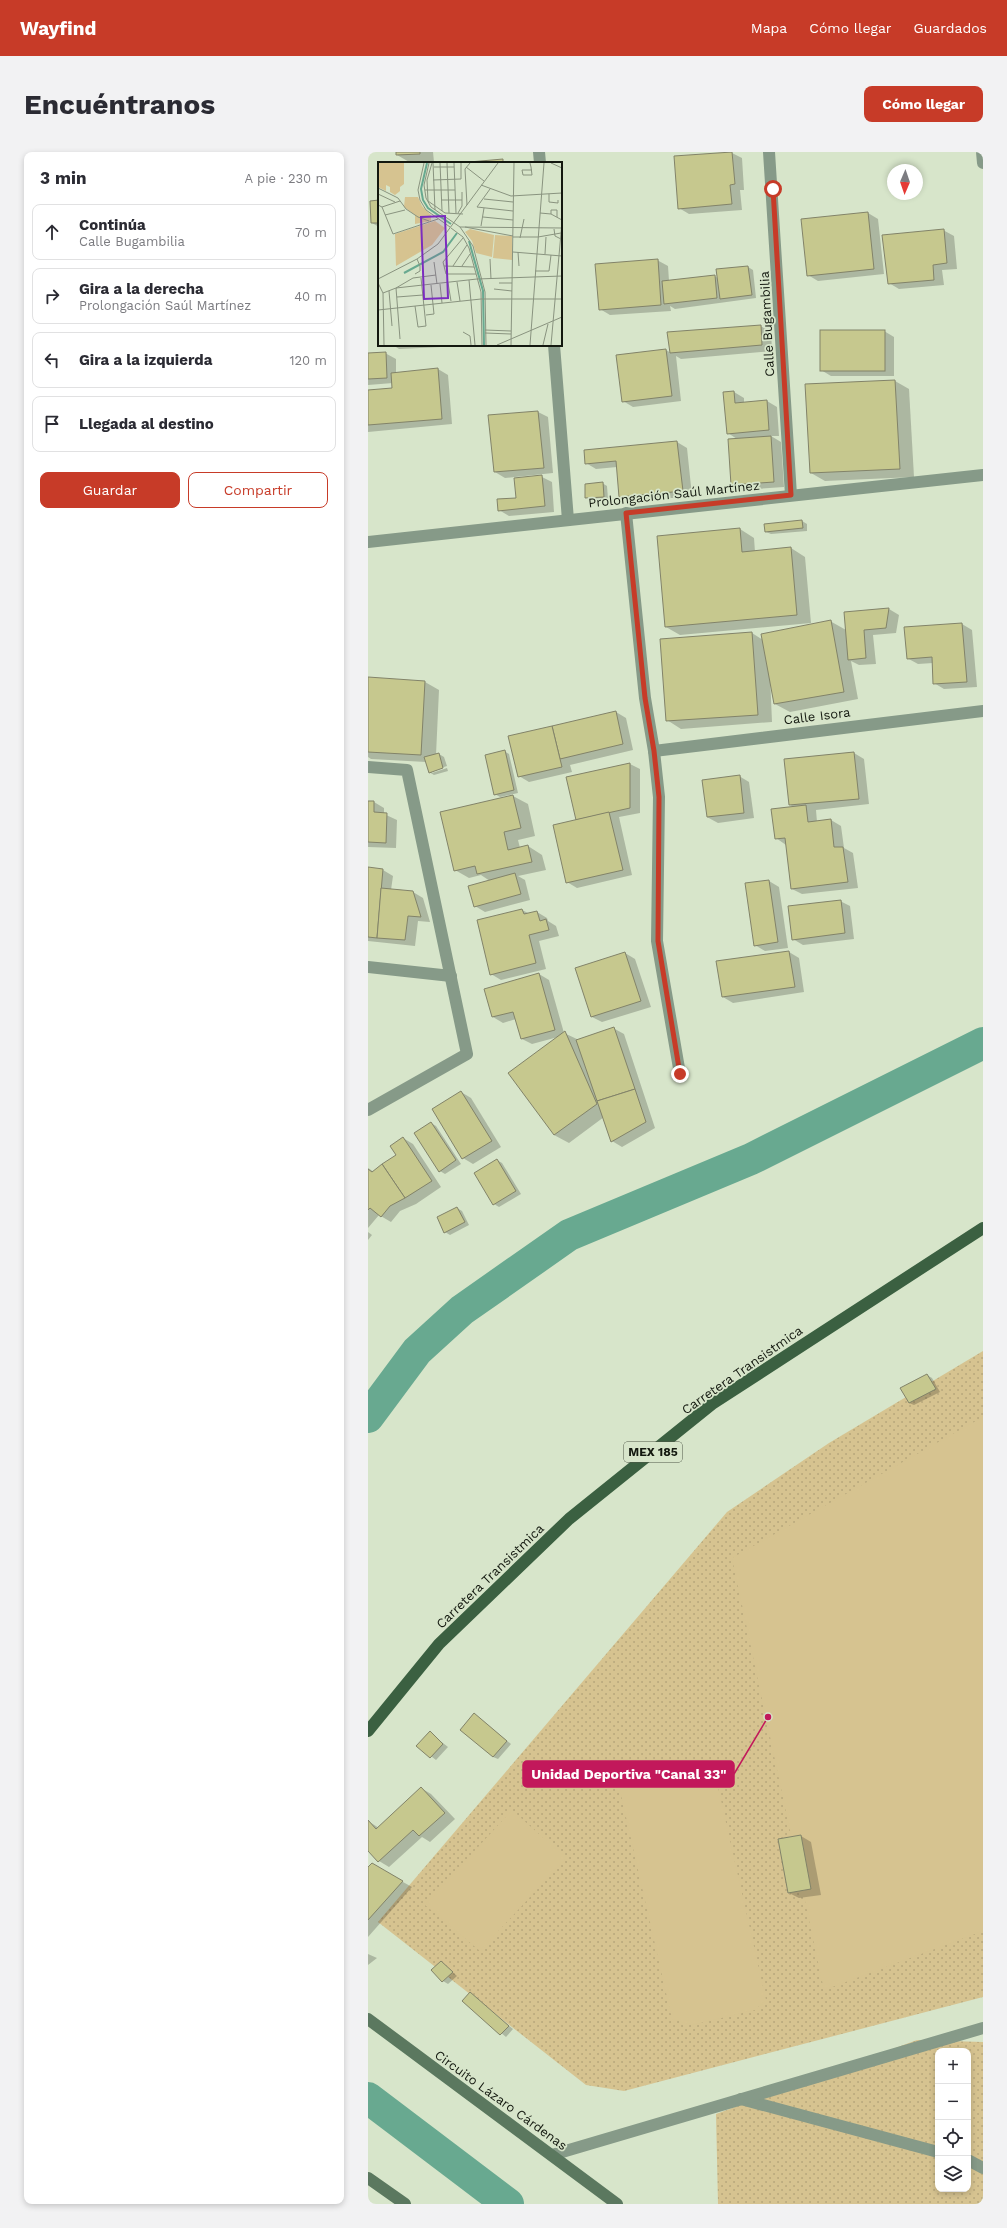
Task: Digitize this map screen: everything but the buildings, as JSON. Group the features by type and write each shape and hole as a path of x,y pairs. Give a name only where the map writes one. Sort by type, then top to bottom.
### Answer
{"main road":[{"name":"Carretera Transistmica","path":"368,1731 440,1644 569,1519 712,1404 983,1228"}],"street":[{"path":"539,152 540,162"},
{"name":"Calle Bugambilia","path":"769,152 773,189 791,495"},
{"path":"982,152 983,162"},
{"path":"554,346 568,520"},
{"name":"Prolongación Saúl Martínez","path":"368,542 983,475"},
{"path":"626,513 645,698 654,751 659,797 658,941 680,1074"},
{"name":"Calle Isora","path":"654,751 983,711"},
{"path":"368,767 408,770 467,1054 368,1110"},
{"path":"368,967 452,976"},
{"name":"Circuito Lázaro Cárdenas","path":"368,2018 617,2204"},
{"path":"552,2155 983,2028"},
{"path":"740,2099 935,2151"},
{"path":"971,2162 983,2168"},
{"path":"368,2178 405,2204"}],"shaded area":[{"path":"983,1351 983,1997 624,2091 586,2085 378,1922 727,1512 829,1443"},
{"path":"983,1417 983,1931 824,1990 732,1558"},
{"path":"713,1765 766,2000 755,2010 692,2025 672,2019 619,1786"},
{"path":"512,1810 566,1858 480,1951 425,1905"},
{"path":"917,2040 983,2042 983,2204 718,2204 716,2114"}],"waterway":[{"path":"368,1417 417,1351 462,1310 569,1235 751,1159 983,1043"},
{"path":"368,2098 508,2204"}],"place":[{"name":"Unidad Deportiva \"Canal 33\"","path":"768,1717"}],"route":[{"path":"680,1074 658,941 659,797 654,751 645,698 626,513 791,495 773,189"}]}
